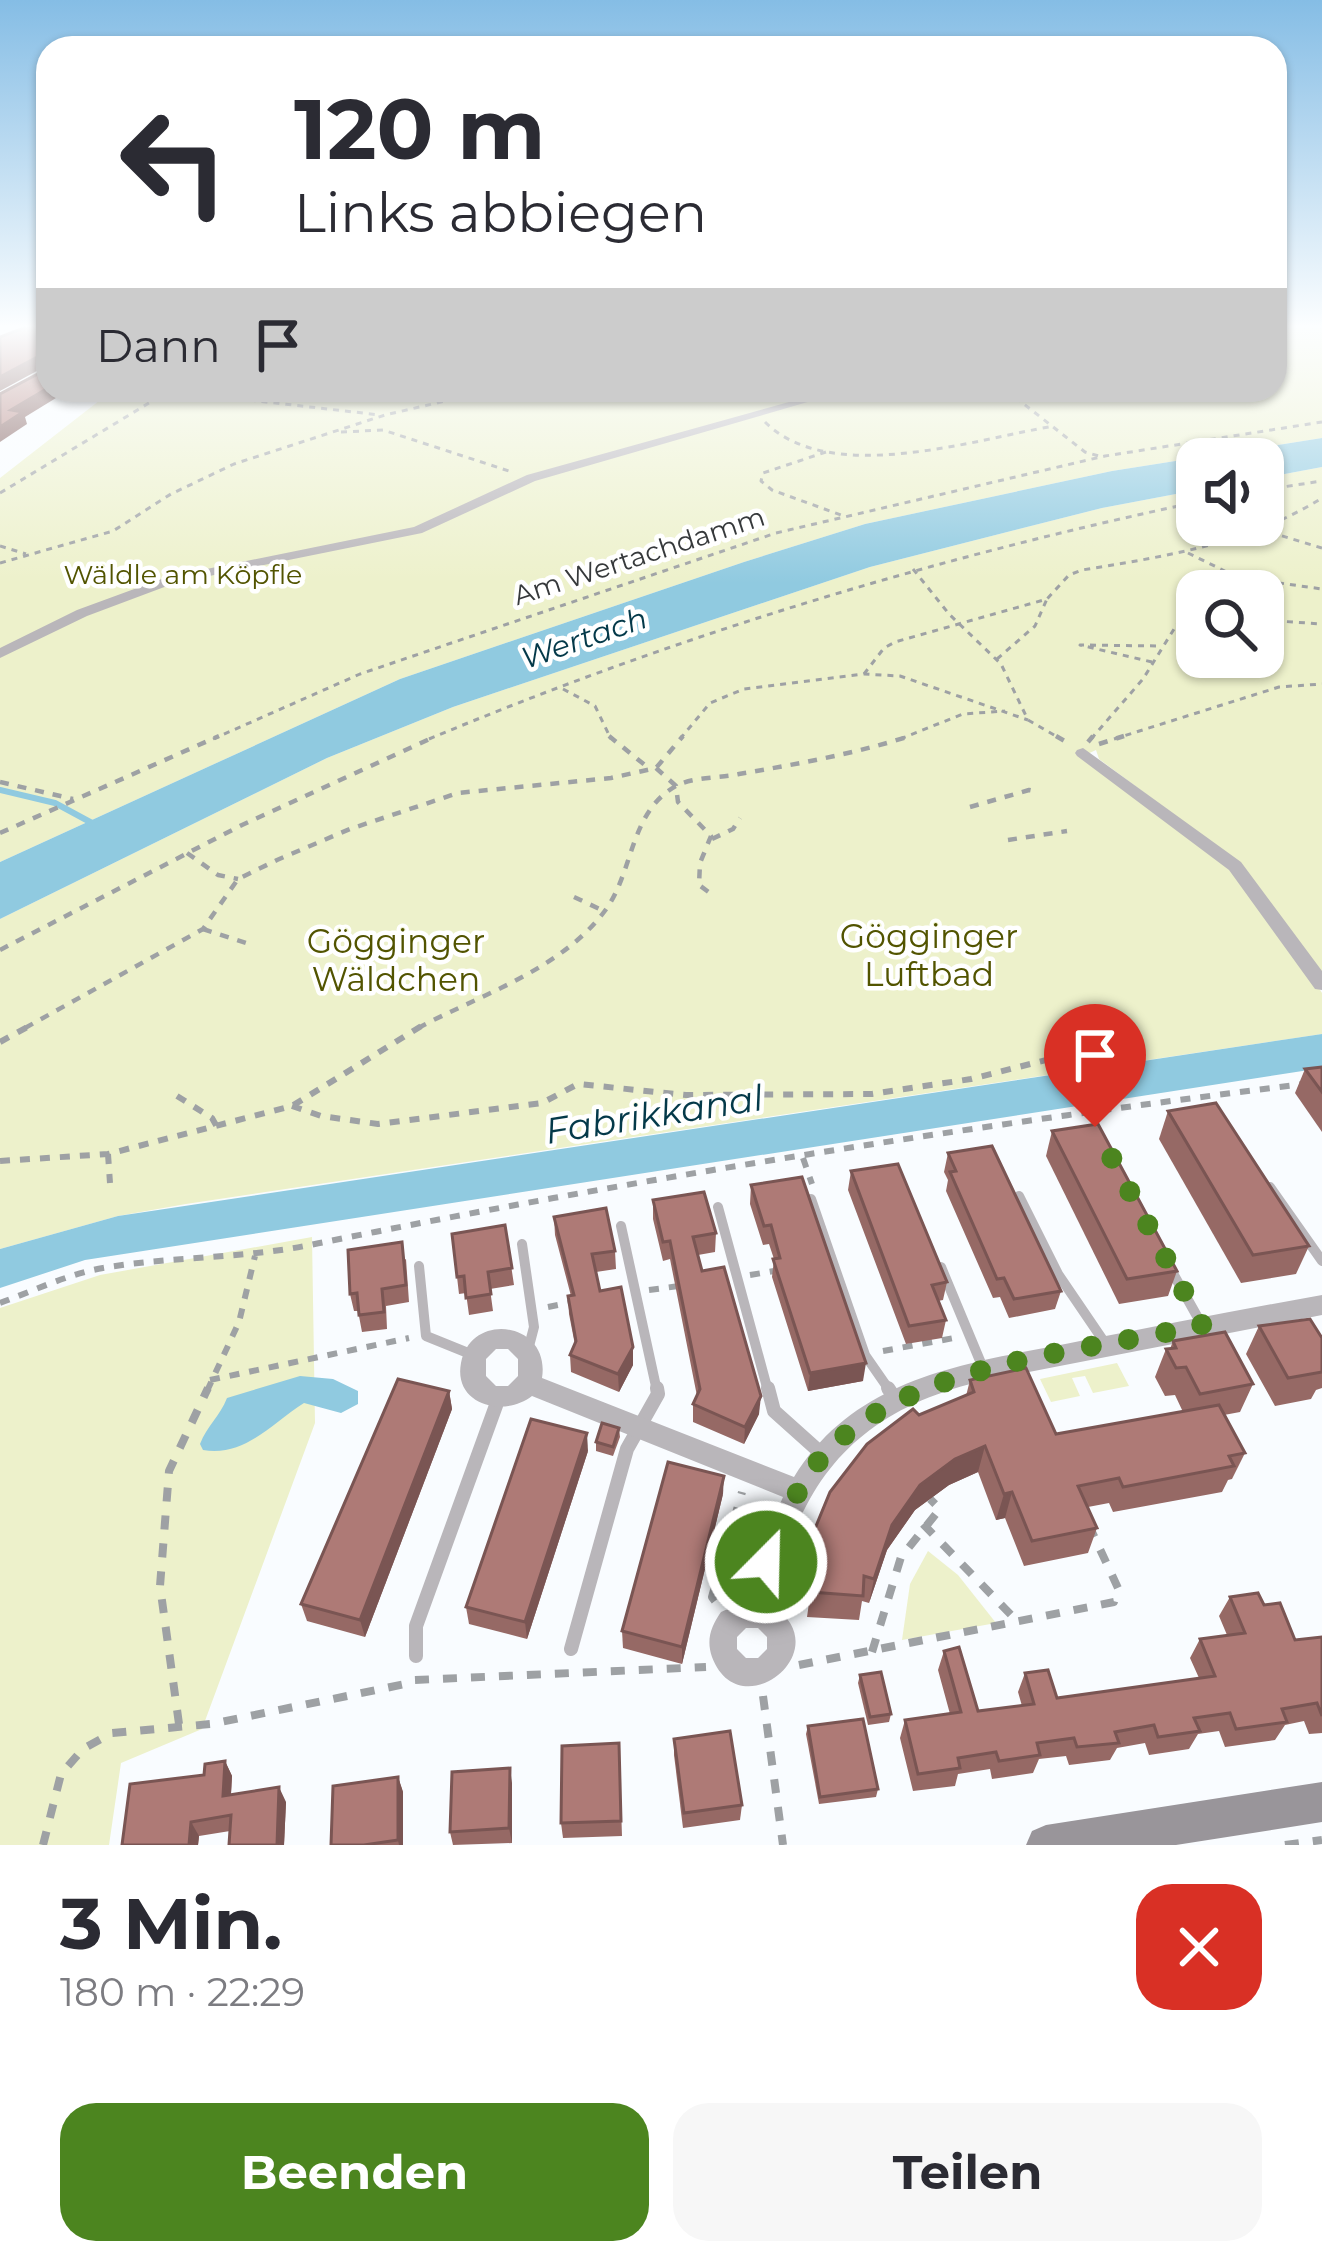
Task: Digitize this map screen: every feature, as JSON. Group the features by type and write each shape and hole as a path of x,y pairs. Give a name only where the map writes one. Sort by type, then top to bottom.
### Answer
{"street":[{"path":"0,654 82,613 172,580 418,530 531,478 758,411"},
{"path":"1083,753 1235,866 1322,984"},
{"path":"745,1617 780,1634 768,1668 741,1670 727,1657 723,1637 745,1617 797,1490 824,1455 866,1417 896,1400 984,1370 1322,1305"},
{"path":"496,1341 514,1341 528,1350 534,1366 528,1383 515,1393 499,1396 476,1386 470,1371 474,1356 496,1341"},
{"path":"528,1383 797,1490"},
{"path":"1046,1845 1168,1835 1322,1802"}],"lane":[{"path":"1264,1178 1322,1261"},
{"path":"1019,1196 1058,1274 1107,1346"},
{"path":"811,1198 865,1355 896,1400"},
{"path":"718,1207 774,1411 824,1455"},
{"path":"571,1648 627,1449 658,1394 621,1226"},
{"path":"522,1244 534,1327 528,1350"},
{"path":"934,1252 984,1370"},
{"path":"1165,1258 1202,1325"},
{"path":"418,1266 426,1336 474,1356"},
{"path":"416,1656 416,1626 499,1396"}],"path":[{"path":"0,494 136,411"},
{"path":"350,411 385,415"},
{"path":"0,563 113,531 171,494 234,464 402,411"},
{"path":"762,411 768,428 826,452 871,456 923,453 1054,426"},
{"path":"1034,411 1085,452 1105,456"},
{"name":"Am Wertachdamm","path":"0,833 361,674 753,540 1105,456 1322,422"},
{"path":"333,432 383,430 531,478"},
{"path":"826,452 764,473 760,481 772,490 844,516"},
{"path":"1284,487 1322,481"},
{"path":"1284,519 1322,498"},
{"path":"0,950 392,755 562,688 776,611 913,569 1054,531 1176,506"},
{"path":"1284,536 1322,548"},
{"path":"0,546 26,554"},
{"path":"864,674 884,648 895,642 962,627 1047,599 1069,575 1082,570 1207,546"},
{"path":"1188,553 1223,570"},
{"path":"913,569 962,627 997,659 1012,680 1028,720"},
{"path":"1284,584 1322,589"},
{"path":"997,659 1039,625 1047,599"},
{"path":"1284,621 1322,624"},
{"path":"1083,753 1176,625"},
{"path":"1152,662 1080,645 1161,646"},
{"path":"0,1042 202,929 238,879 350,829 458,793 654,769 710,703 744,689 864,674 900,676 1028,720 1083,753 1279,687 1322,684"},
{"path":"562,688 595,706 598,725 637,764 654,769 676,786 678,802 712,839"},
{"path":"0,1161 108,1154 292,1106 423,1025 507,986 560,951 604,911 625,877 638,826 676,786 839,756 908,737 963,714 1005,711"},
{"path":"0,782 74,799"},
{"path":"970,807 1029,790 1040,792"},
{"path":"714,896 699,885 700,863 712,839 733,829 740,818"},
{"path":"1008,841 1067,830"},
{"path":"187,853 218,875 238,879"},
{"path":"574,897 604,911"},
{"path":"202,929 249,944"},
{"path":"292,1106 314,1115 387,1127 522,1104 539,1107 560,1090 580,1084 658,1094 872,1094 1018,1069 1133,1038"},
{"path":"0,1303 97,1269 196,1255 255,1256 602,1186 1088,1111 1322,1081"},
{"path":"177,1096 212,1118 217,1127"},
{"path":"1088,1111 1095,1127"},
{"path":"108,1154 110,1183"},
{"path":"802,1158 816,1195 811,1198"},
{"path":"179,1724 160,1586 169,1471 239,1322 255,1256"},
{"path":"531,1310 833,1262"},
{"path":"865,1355 970,1335"},
{"path":"211,1380 318,1354 362,1352 386,1340 426,1336"},
{"path":"745,1617 712,1597 749,1469"},
{"path":"872,1652 891,1575 913,1532 940,1509 930,1499"},
{"path":"922,1524 944,1553 988,1587 1018,1622"},
{"path":"783,1845 768,1668 807,1666 1114,1602 1118,1588 1089,1526"},
{"path":"879,1570 891,1575"},
{"path":"415,1682 416,1656"},
{"path":"43,1845 61,1774 83,1749 112,1733 211,1724 415,1682 697,1671 727,1657"},
{"path":"1285,1845 1322,1840"}],"green space":[{"name":"Wäldle am Köpfle","path":"86,411 1322,411 1322,438 1284,444 1284,438 1176,438 1176,461 865,524 400,679 0,862 0,478"},
{"name":"Gögginger Wäldchen","path":"1322,467 1322,979 1259,887 1201,835 1099,759 1096,750 1083,756 1254,887 1322,993 1322,1034 186,1204 118,1216 0,1249 0,919 327,758 453,707 870,567 1176,494 1176,546 1284,546 1284,474"},
{"path":"312,1237 315,1423 202,1729 121,1763 109,1845 0,1845 0,1308 100,1275"},
{"path":"1117,1363 1129,1386 1093,1393 1085,1376 1072,1378 1080,1396 1051,1402 1040,1379"},
{"path":"928,1551 958,1575 996,1623 902,1640 910,1584"}],"water":[{"path":"1322,438 1322,467 1284,474 1284,444"},
{"name":"Wertach","path":"1176,461 1176,494 870,567 453,707 327,758 0,919 0,862 400,679 865,524"},
{"path":"1322,1034 1322,1068 85,1260 0,1288 0,1249 118,1216"},
{"path":"300,1376 333,1379 358,1391 358,1404 341,1413 304,1403 245,1444 203,1450 200,1444 227,1398"}],"building":[{"path":"0,411 23,412 0,427"},
{"path":"1322,1067 1322,1092 1305,1069"},
{"path":"1216,1103 1309,1246 1253,1255 1168,1111"},
{"path":"1098,1124 1177,1271 1127,1279 1052,1131"},
{"path":"992,1146 1061,1291 1014,1299 1004,1278 997,1279 950,1172 956,1171 948,1153"},
{"path":"898,1164 947,1282 932,1285 946,1320 909,1326 851,1171"},
{"path":"802,1177 866,1363 810,1373 773,1259 780,1258 771,1225 764,1226 751,1185"},
{"path":"704,1192 716,1233 693,1237 702,1271 724,1267 761,1396 745,1427 693,1404 700,1389 670,1241 663,1242 653,1200"},
{"path":"606,1208 615,1251 592,1254 600,1291 621,1287 633,1347 618,1374 570,1355 576,1341 568,1296 574,1295 554,1217"},
{"path":"505,1225 512,1268 488,1272 491,1294 466,1298 464,1276 457,1277 452,1234"},
{"path":"402,1242 406,1285 382,1289 384,1312 359,1315 357,1293 350,1294 348,1250"},
{"path":"1310,1319 1322,1338 1322,1372 1288,1378 1259,1326"},
{"path":"1225,1332 1253,1384 1200,1394 1186,1367 1176,1368 1166,1349 1176,1348 1173,1341"},
{"path":"1026,1368 1056,1434 1219,1405 1245,1453 1229,1456 1234,1466 1123,1487 1119,1478 1078,1486 1097,1528 1032,1541 1012,1492 1004,1494 985,1446 955,1459 920,1485 892,1525 874,1579 864,1576 863,1596 811,1592 816,1551 807,1548 830,1492 867,1444 913,1409 919,1415 974,1392 970,1380"},
{"path":"398,1379 449,1391 360,1620 301,1604"},
{"path":"531,1419 587,1433 525,1622 466,1607"},
{"path":"602,1423 619,1428 613,1447 596,1442"},
{"path":"668,1462 724,1476 682,1647 622,1631"},
{"path":"1258,1593 1264,1605 1280,1603 1295,1640 1322,1637 1322,1716 1317,1703 1282,1709 1287,1722 1236,1729 1230,1713 1194,1718 1200,1731 1158,1737 1154,1725 1115,1732 1119,1743 1077,1747 1074,1738 1037,1743 1040,1755 999,1761 996,1752 958,1758 960,1768 918,1774 905,1720 961,1712 944,1651 959,1647 978,1711 1034,1704 1025,1673 1048,1670 1057,1698 1215,1676 1200,1639 1245,1633 1230,1597"},
{"path":"881,1672 891,1714 870,1717 860,1675"},
{"path":"863,1719 878,1789 820,1797 808,1726"},
{"path":"730,1731 742,1805 684,1813 674,1739"},
{"path":"619,1743 621,1821 561,1823 562,1746"},
{"path":"225,1761 223,1796 279,1787 277,1845 229,1845 231,1815 191,1822 189,1845 122,1845 130,1784 204,1775 205,1764"},
{"path":"510,1768 509,1828 450,1832 452,1772"},
{"path":"398,1777 398,1840 331,1845 333,1786"}],"waterway":[{"path":"0,790 55,803 92,823"}],"route":[{"path":"766,1562 797,1490 824,1455 866,1417 896,1400 919,1388 984,1370 1202,1325 1095,1127"}],"park label":[{"name":"Gögginger Luftbad","path":"929,955"}],"water label":[{"name":"Fabrikkanal","path":"654,1114"}]}
